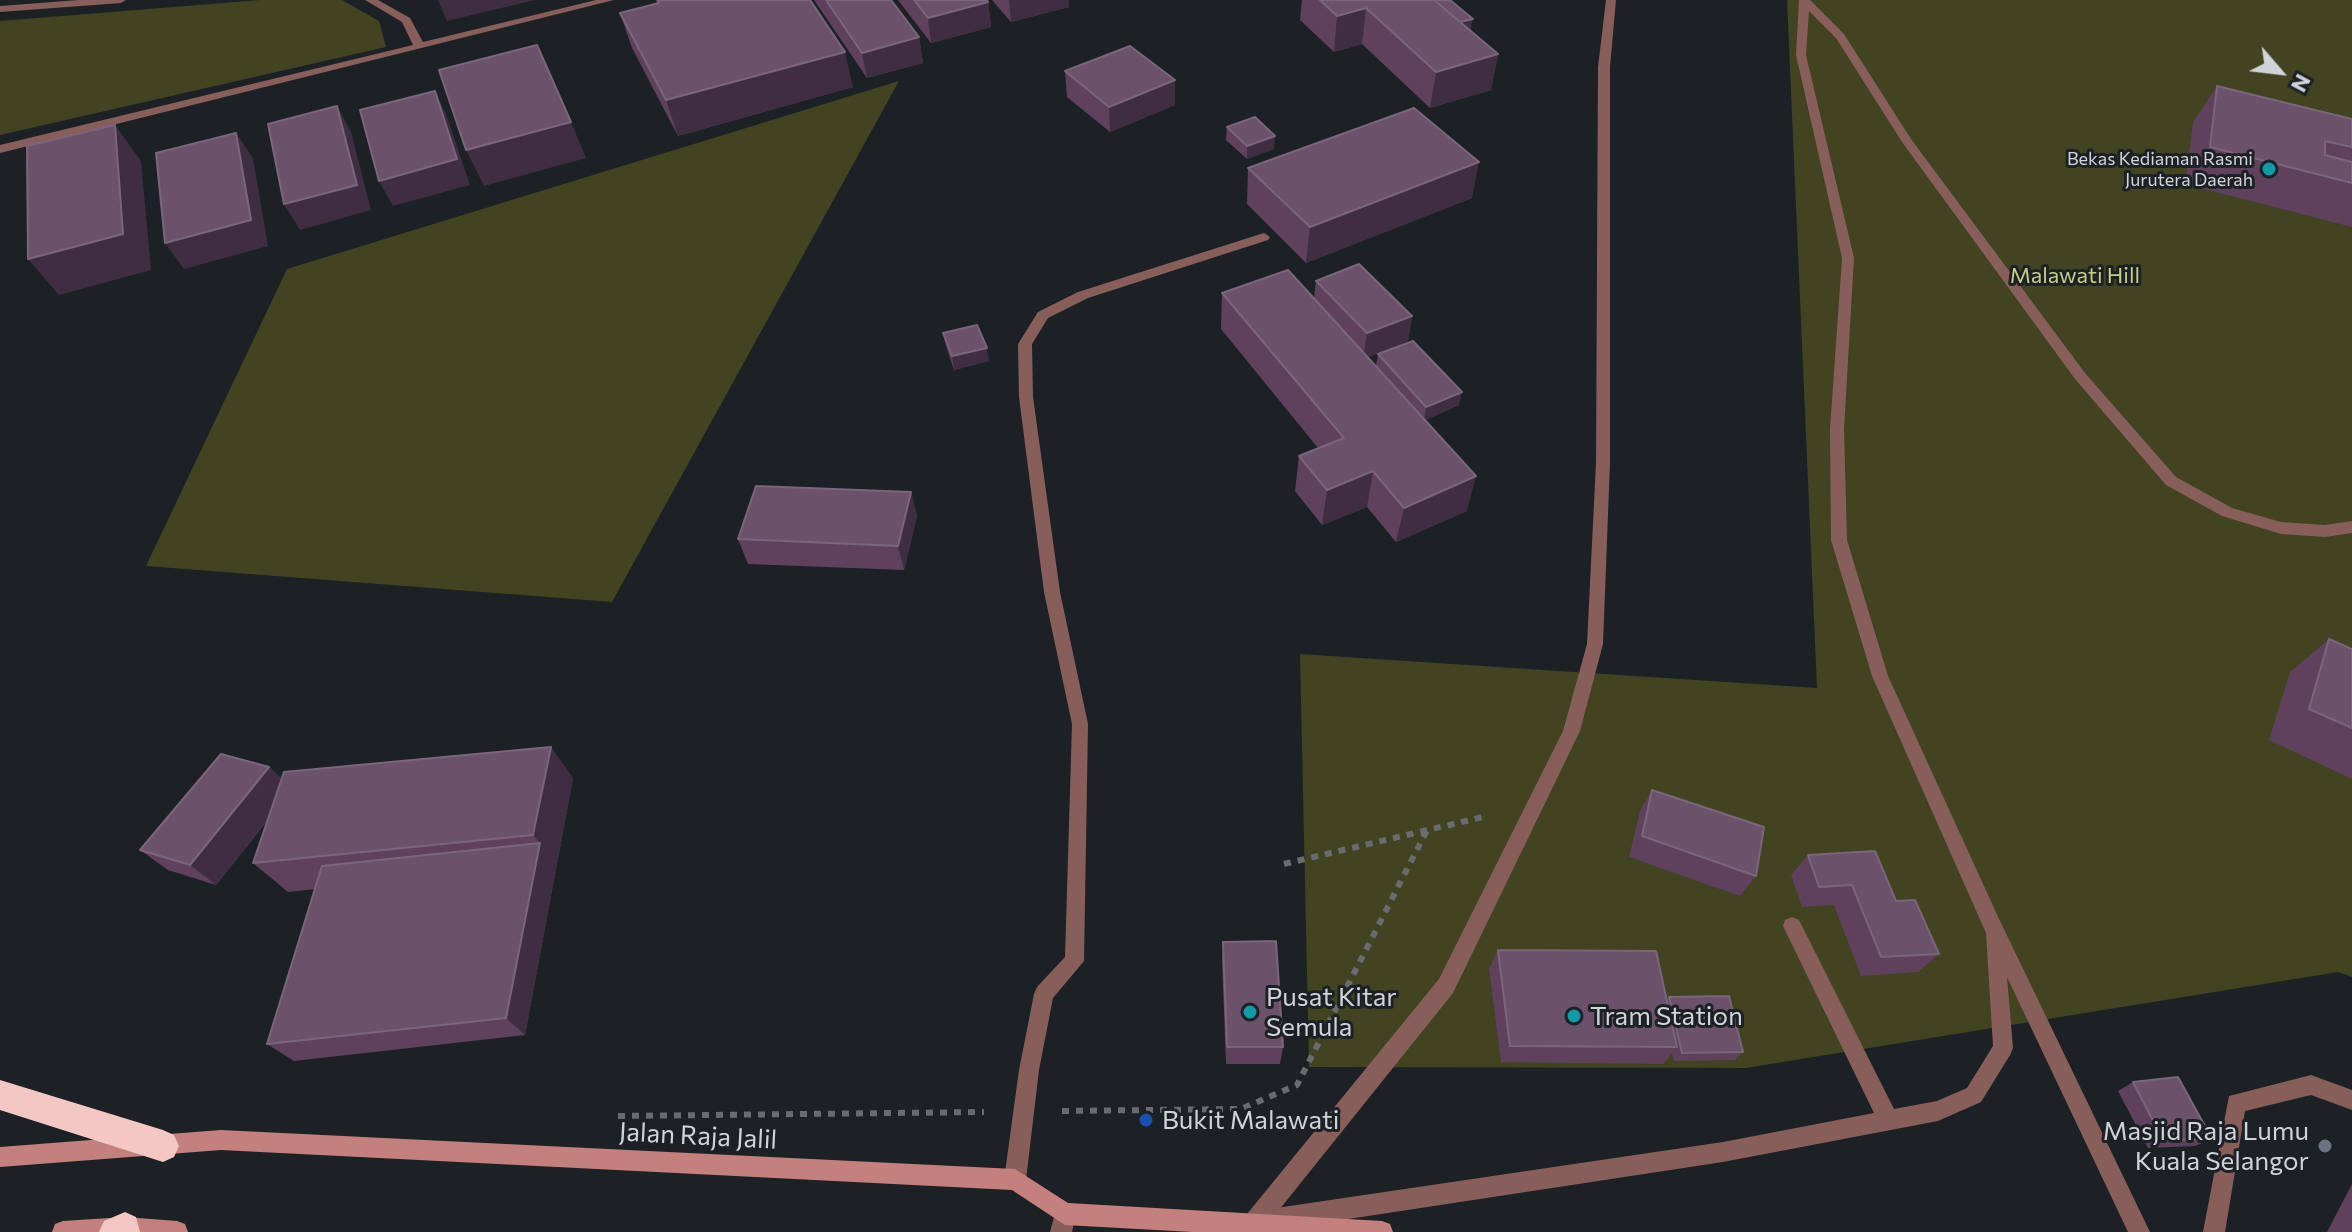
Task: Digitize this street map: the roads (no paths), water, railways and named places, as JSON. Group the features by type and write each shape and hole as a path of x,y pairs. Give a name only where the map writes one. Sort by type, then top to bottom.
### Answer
{"highway":[{"path":"0,1095 163,1146"}],"street":[{"path":"0,9 121,0"},
{"path":"370,0 406,20 419,45"},
{"path":"0,149 609,0"},
{"path":"1255,1222 1446,986 1571,731 1595,644 1603,463 1604,67 1611,0"},
{"path":"1804,0 1840,36 1906,140 2080,376 2171,481 2227,512 2281,528 2325,531 2352,527"},
{"path":"1804,0 1801,55 1848,258 1837,429 1839,540 1880,676 1993,927 2139,1232"},
{"path":"1264,237 1083,295 1043,315 1025,344 1026,397 1052,592 1080,724 1074,961 1044,994 1015,1180 1063,1223 1255,1222 1382,1232"},
{"path":"1792,926 1888,1120"},
{"path":"1255,1222 1723,1152 1938,1111 1974,1095 2003,1048 1993,927"},
{"path":"2214,1232 2236,1103 2311,1085 2352,1100"},
{"name":"Jalan Raja Jalil","path":"0,1157 221,1140 1015,1180"},
{"path":"63,1232 177,1232"}],"place":[{"name":"Bekas Kediaman Rasmi Jurutera Daerah","path":"2269,169"},
{"name":"Pusat Kitar Semula","path":"1250,1012"},
{"name":"Tram Station","path":"1574,1016"},
{"name":"Bukit Malawati","path":"1146,1120"},
{"name":"Masjid Raja Lumu Kuala Selangor","path":"2325,1146"}],"park label":[{"name":"Malawati Hill","path":"2075,276"}]}
